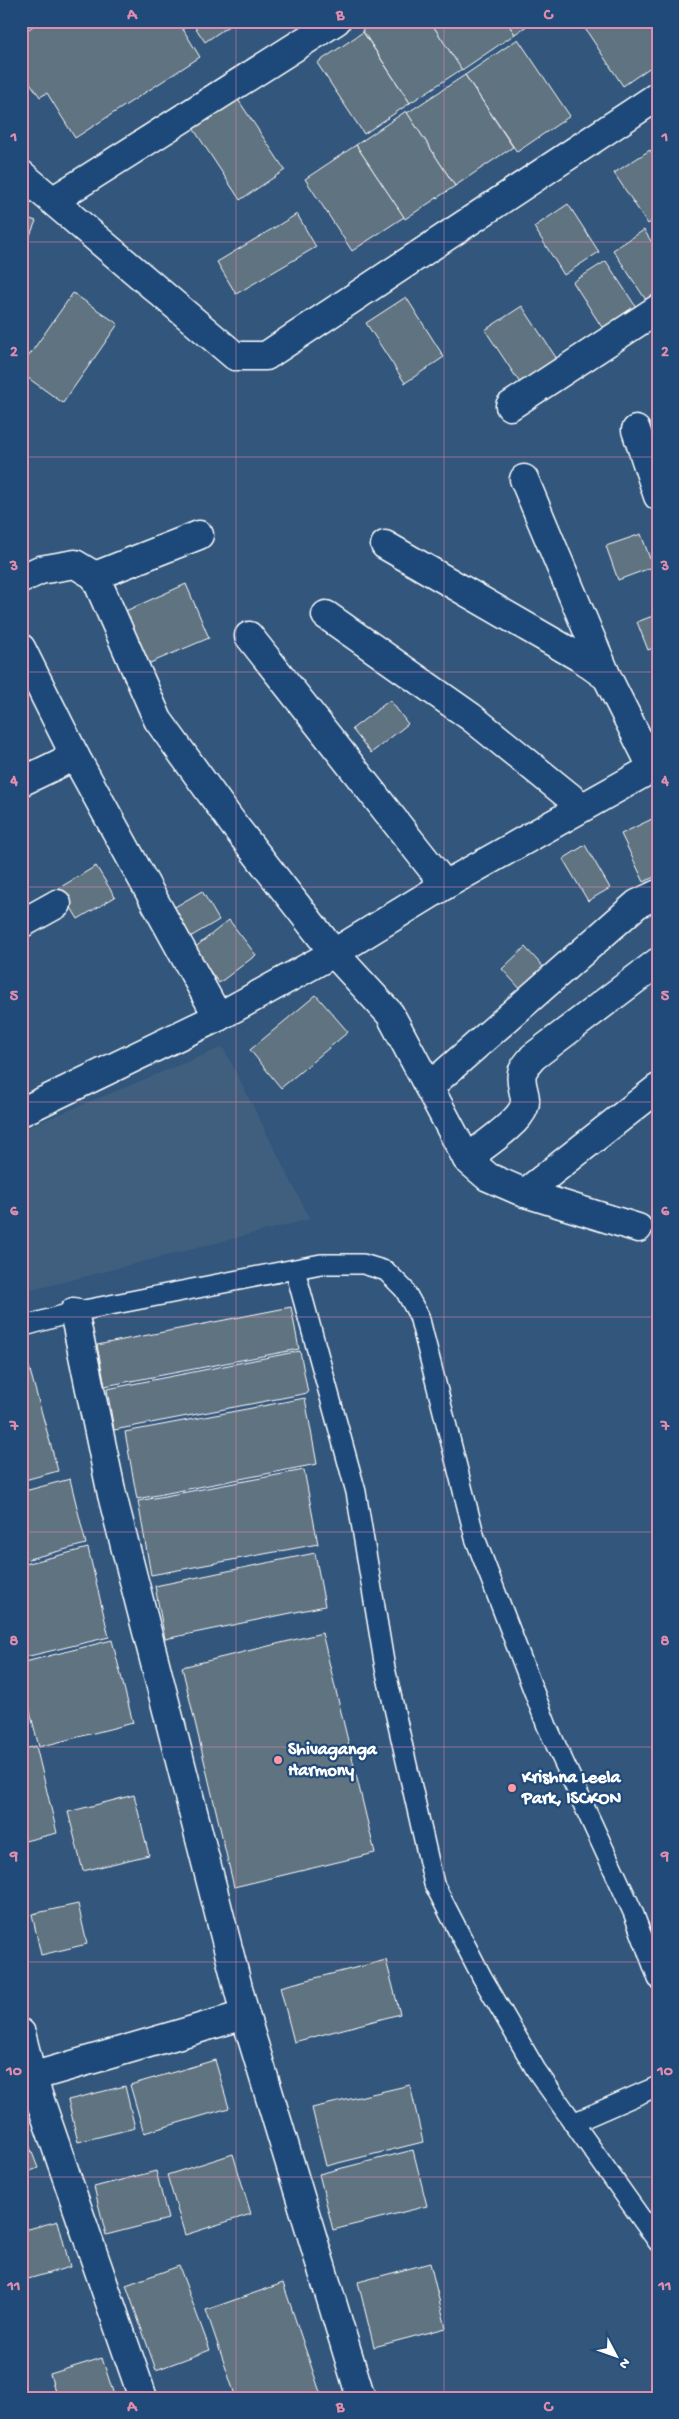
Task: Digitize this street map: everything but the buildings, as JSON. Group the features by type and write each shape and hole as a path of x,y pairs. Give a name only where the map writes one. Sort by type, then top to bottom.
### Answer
{"street":[{"path":"54,200 336,21"},
{"path":"21,174 54,200 235,356 266,356 658,96"},
{"path":"510,406 658,309"},
{"path":"636,430 658,496"},
{"path":"21,1112 218,1018 334,953 444,885 581,806 655,766 607,677 524,479"},
{"path":"95,576 199,535"},
{"path":"385,545 579,657 607,677"},
{"path":"21,579 40,570 75,564 95,576 158,720 234,825 334,953 390,1014 467,1158 488,1177 526,1193 638,1228"},
{"path":"326,615 471,717 581,806"},
{"path":"249,636 444,885"},
{"path":"22,651 75,756 218,1018"},
{"path":"21,782 75,756"},
{"path":"429,1087 637,904 658,894"},
{"path":"21,924 57,904"},
{"path":"467,1158 517,1118 524,1107 525,1096 521,1083 523,1071 533,1057 658,962"},
{"path":"526,1193 658,1088"},
{"path":"74,1312 112,1495 246,2016 361,2398"},
{"path":"27,2078 246,2016"},
{"path":"21,2033 27,2078 143,2398"}],"lane":[{"path":"21,1327 74,1312 321,1264 364,1264 386,1271 404,1289 419,1316 475,1538 547,1726 633,1912 658,1979"},
{"path":"295,1270 356,1492 385,1668 434,1884 482,1977 536,2070 658,2242"},
{"path":"573,2123 658,2086"}],"shaded area":[{"path":"223,1047 310,1219 21,1293 21,1130"}],"place":[{"name":"Shivaganga Harmony","path":"278,1760"},
{"name":"Krishna Leela Park, ISCKON","path":"512,1788"}]}
